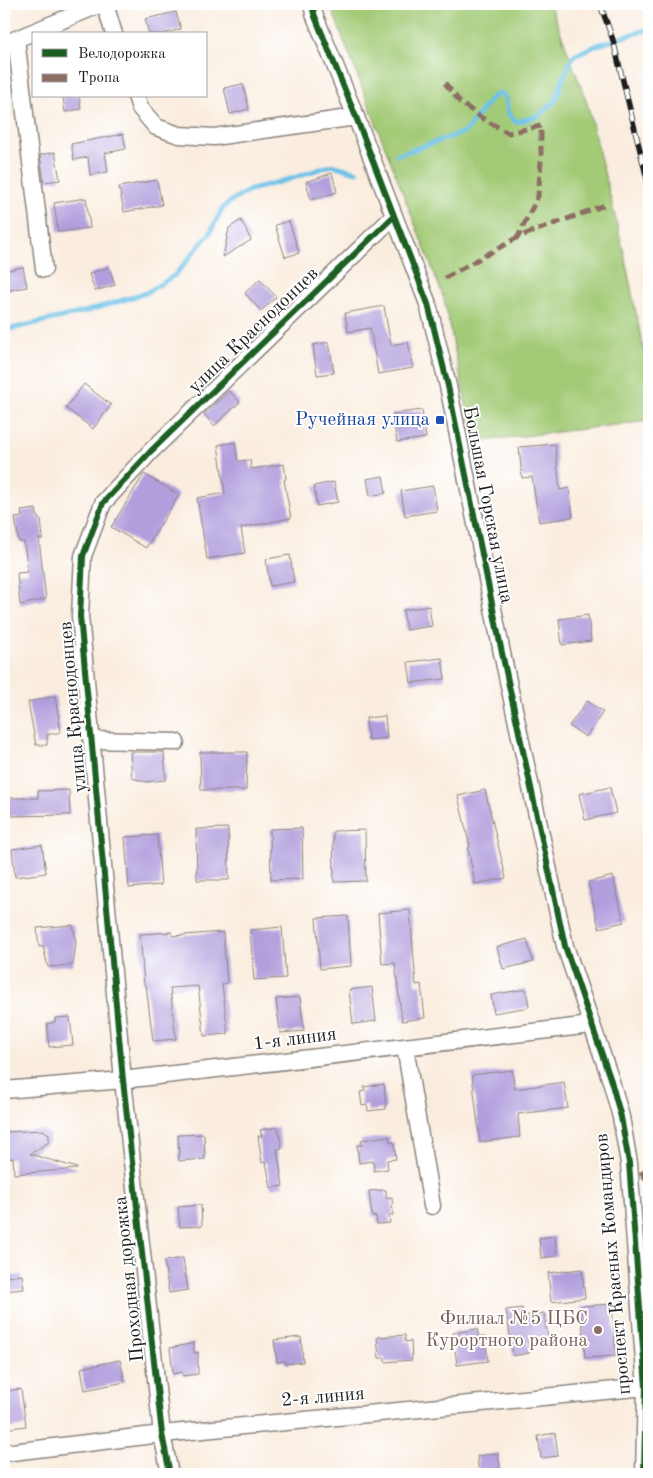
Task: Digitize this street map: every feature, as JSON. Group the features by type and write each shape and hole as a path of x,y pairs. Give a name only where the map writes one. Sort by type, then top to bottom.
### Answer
{"street":[{"path":"34,32 101,4"},
{"path":"105,4 113,32"},
{"name":"Большая Горская улица","path":"312,4 314,14 428,304 439,347 565,946 591,1025"},
{"path":"32,33 10,42 44,269"},
{"path":"137,98 140,108 156,128 179,135 214,137 356,117"},
{"name":"улица Краснодонцев","path":"123,1080 80,616 82,556 102,503 151,451 394,216"},
{"path":"92,740 176,742"},
{"name":"1-я линия","path":"4,1090 123,1080 591,1025"},
{"name":"проспект Красных Командиров","path":"591,1025 621,1116 629,1163 646,1387 644,1474"},
{"path":"405,1047 432,1206"},
{"name":"Проходная дорожка","path":"123,1080 162,1434 170,1474"},
{"name":"2-я линия","path":"4,1453 162,1434 646,1387"}],"green space":[{"path":"379,4 550,4 587,103 624,253 649,378 649,421 474,442 444,299 332,10"}],"building":[{"path":"176,12 181,29 170,32 148,32 145,19"},
{"path":"243,84 249,109 230,114 224,88"},
{"path":"63,98 79,98 81,109 65,112"},
{"path":"123,134 126,149 105,153 108,172 90,175 88,157 74,160 71,144"},
{"path":"55,152 60,180 44,182 40,155"},
{"path":"332,173 337,192 311,200 306,182"},
{"path":"157,180 162,205 124,212 119,187"},
{"path":"86,198 90,228 58,232 54,203"},
{"path":"241,220 251,240 223,257 229,228"},
{"path":"289,221 299,253 285,257 275,225"},
{"path":"23,267 27,287 4,291 4,271"},
{"path":"109,267 115,285 95,291 89,274"},
{"path":"260,279 276,297 261,311 245,293"},
{"path":"384,306 391,345 408,342 413,368 378,374 370,328 348,332 345,313"},
{"path":"329,342 334,373 317,375 313,345"},
{"path":"84,384 111,405 93,429 66,408"},
{"path":"229,391 240,402 214,426 204,414"},
{"path":"422,410 426,438 397,442 392,414"},
{"path":"235,442 238,461 250,460 251,469 284,464 286,479 284,480 291,518 241,528 245,553 207,559 197,498 225,493 218,445"},
{"path":"555,444 560,490 569,488 573,517 539,522 532,477 522,478 519,447"},
{"path":"144,474 179,495 146,548 111,527"},
{"path":"383,476 386,493 370,496 367,479"},
{"path":"334,482 338,502 317,506 314,486"},
{"path":"433,486 437,511 405,516 401,491"},
{"path":"36,509 38,519 41,519 43,539 39,539 46,599 20,605 17,573 28,572 24,542 19,542 15,518 22,517 21,511"},
{"path":"290,555 294,582 270,586 266,559"},
{"path":"429,606 432,626 406,630 403,610"},
{"path":"588,615 591,641 562,645 559,619"},
{"path":"442,658 445,679 411,683 408,662"},
{"path":"55,696 61,732 47,735 47,745 36,745 28,702"},
{"path":"587,701 603,712 586,737 569,726"},
{"path":"385,716 387,738 368,740 366,718"},
{"path":"130,752 164,752 166,780 146,782 132,778"},
{"path":"200,752 247,752 246,790 201,790"},
{"path":"610,787 616,813 585,820 579,794"},
{"path":"69,790 70,815 4,816 5,798 38,798 38,791"},
{"path":"485,790 506,878 475,884 468,848 470,847 458,796"},
{"path":"228,828 229,880 197,880 196,829"},
{"path":"302,828 303,879 271,880 270,829"},
{"path":"365,830 366,881 334,882 333,831"},
{"path":"157,835 161,885 129,888 125,837"},
{"path":"42,845 46,873 15,877 12,849"},
{"path":"613,876 624,922 599,928 588,882"},
{"path":"410,910 416,985 421,984 425,1018 402,1021 395,963 382,964 378,913"},
{"path":"348,916 351,966 320,969 316,918"},
{"path":"73,925 76,943 73,965 48,967 43,946 39,947 37,928"},
{"path":"282,927 286,978 254,980 250,930"},
{"path":"172,932 172,936 223,932 227,983 222,984 228,1034 204,1036 198,986 170,988 176,1039 153,1041 146,985 144,985 140,934"},
{"path":"527,939 533,962 503,969 497,947"},
{"path":"372,987 376,1021 353,1024 349,990"},
{"path":"526,989 529,1007 494,1013 491,995"},
{"path":"300,997 304,1031 280,1033 276,999"},
{"path":"70,1017 73,1045 49,1047 47,1024 55,1022 55,1018"},
{"path":"512,1070 515,1089 564,1082 568,1108 518,1114 520,1137 480,1142 472,1075"},
{"path":"384,1084 386,1109 368,1111 367,1105 362,1106 360,1092 365,1091 364,1087"},
{"path":"278,1127 282,1149 277,1149 283,1186 271,1188 266,1162 262,1163 258,1136 262,1136 260,1130"},
{"path":"43,1130 49,1134 49,1142 30,1154 77,1169 14,1174 13,1158 4,1159 4,1132"},
{"path":"204,1134 205,1159 179,1161 178,1135"},
{"path":"389,1136 390,1142 394,1142 396,1159 387,1160 388,1169 374,1171 373,1161 359,1163 357,1145 362,1145 361,1140"},
{"path":"386,1190 386,1198 392,1197 393,1215 389,1215 390,1223 377,1224 376,1216 372,1217 369,1191"},
{"path":"201,1205 202,1226 180,1227 178,1207"},
{"path":"555,1236 557,1256 541,1258 539,1238"},
{"path":"183,1258 188,1290 169,1293 164,1261"},
{"path":"582,1269 585,1298 551,1302 548,1273"},
{"path":"22,1275 24,1289 4,1291 4,1277"},
{"name":"Филиал №5 ЦБС Курортного района","path":"612,1304 616,1356 585,1358 581,1306"},
{"path":"522,1308 523,1316 544,1313 548,1339 528,1342 529,1353 513,1356 506,1310"},
{"path":"477,1329 479,1337 485,1337 488,1361 457,1365 453,1333"},
{"path":"405,1335 405,1342 411,1341 412,1360 385,1362 385,1358 379,1358 377,1337"},
{"path":"301,1337 303,1362 285,1364 285,1361 277,1362 274,1340"},
{"path":"194,1343 194,1353 198,1352 198,1374 183,1376 182,1372 173,1374 170,1348"},
{"path":"120,1360 125,1382 85,1390 81,1368"},
{"path":"21,1389 26,1426 4,1429 4,1391"},
{"path":"555,1433 558,1456 541,1458 538,1436"},
{"path":"498,1453 501,1474 479,1474 477,1456"}],"waterway":[{"path":"397,155 465,132 491,98 500,93 506,98 508,113 516,122 538,116 556,100 564,75 574,55 598,45 649,29"},
{"path":"4,337 6,330 84,312 146,293 175,275 210,233 222,209 231,201 250,190 332,165 357,172"}],"railway":[{"path":"600,4 613,40 649,187"}],"marked path":[{"path":"445,83 460,102 482,118 508,133 541,126 541,162 538,196 518,237"},
{"path":"445,278 518,237 605,205"},
{"path":"641,1171 649,1185"}],"cycle path":[{"path":"312,4 314,14 428,304 448,386 502,653 565,946 611,1081 621,1117 629,1163 646,1387 644,1474"},
{"path":"170,1474 162,1434 123,1080 80,616 83,556 103,503 151,451 394,216"}],"place":[{"name":"Ручейная улица","path":"440,420"},
{"name":"Филиал №5 ЦБС Курортного района","path":"598,1330"}]}
